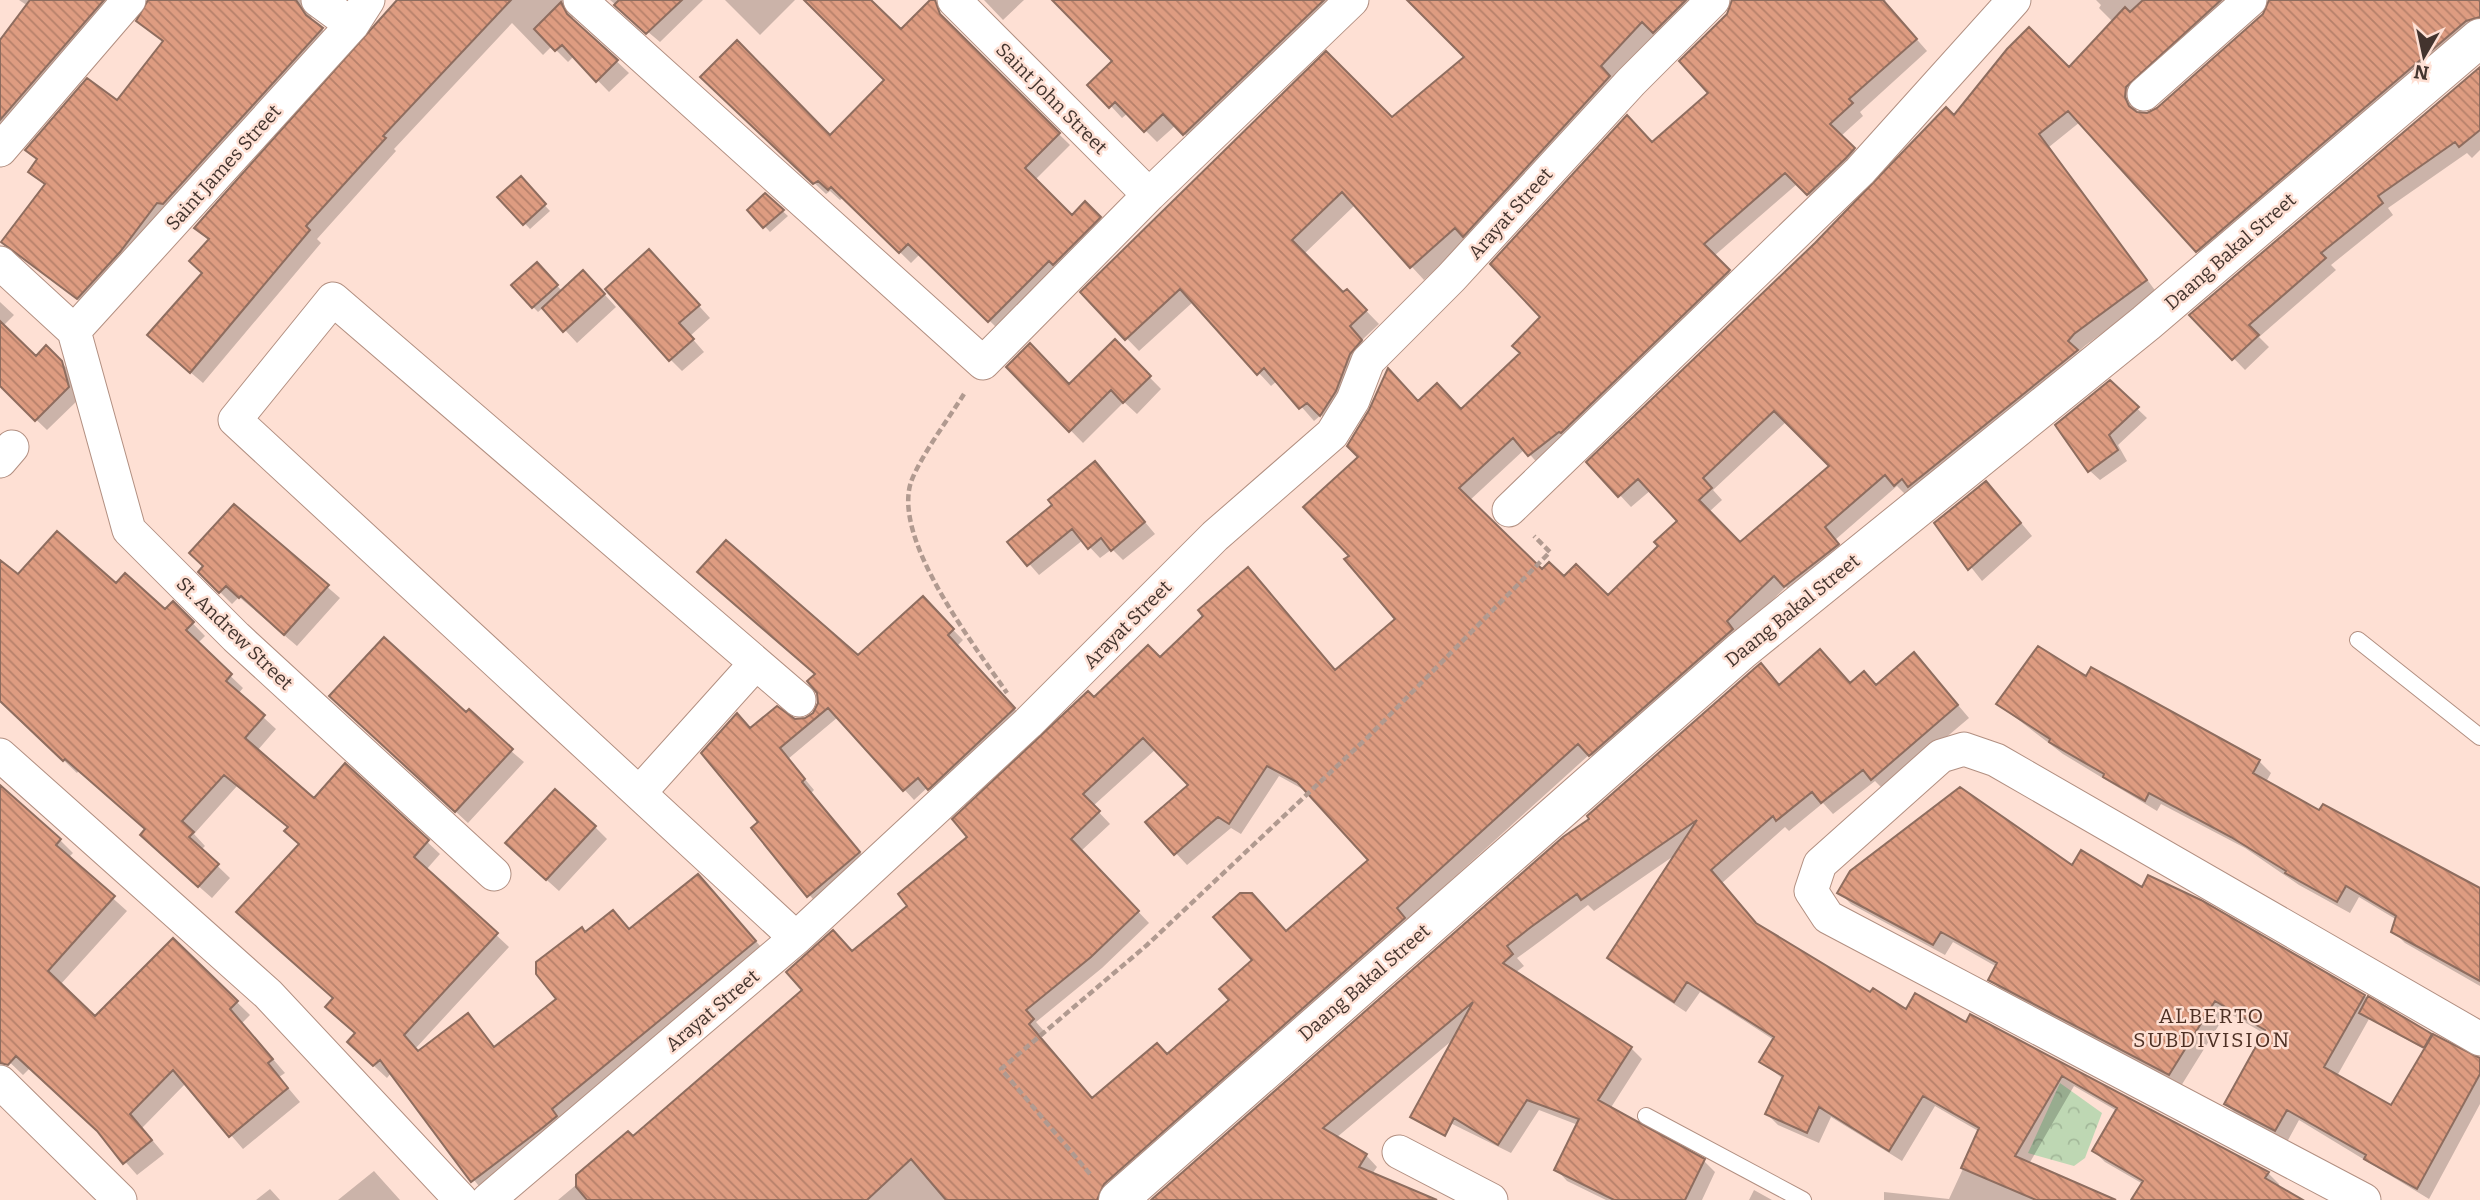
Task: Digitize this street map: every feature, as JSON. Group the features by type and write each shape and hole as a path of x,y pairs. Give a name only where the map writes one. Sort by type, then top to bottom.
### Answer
{"street":[{"path":"0,150 128,0"},
{"path":"318,0 360,13"},
{"path":"580,0 983,363 1149,195 1352,0"},
{"name":"Saint John Street","path":"954,0 1149,195"},
{"name":"Arayat Street","path":"488,1200 796,938 1028,723 1215,537 1332,434 1353,400 1368,361 1451,278 1631,82 1713,0"},
{"path":"1509,510 1860,171 2014,0"},
{"path":"2144,94 2250,0"},
{"name":"Saint James Street","path":"74,331 360,13"},
{"name":"Daang Bakal Street","path":"1106,1189 1741,651 2146,323 2480,38"},
{"path":"0,263 74,331"},
{"path":"796,938 235,421 333,299 799,700"},
{"name":"St. Andrew Street","path":"74,331 129,530 236,637 494,874"},
{"path":"640,792 756,663"},
{"path":"2364,1200 1828,917 1811,891 1820,864 1941,755 1964,749 1996,760 2480,1039"},
{"path":"0,755 268,994 461,1200"},
{"path":"0,1082 120,1200"},
{"path":"1399,1152 1491,1200"}],"lane":[{"path":"2358,640 2480,737"},
{"path":"1646,1116 1803,1200"}],"path":[{"path":"983,363 911,481 906,505 932,582 1028,723"},
{"path":"1106,1189 1001,1069 1147,945 1369,736 1550,552"}],"green space":[{"path":"2060,1083 2102,1113 2085,1158 2074,1166 2028,1153"}],"building":[{"path":"30,0 104,0 0,120 0,40"},
{"path":"148,0 296,0 306,15 323,28 163,204 157,203 120,252 77,299 1,242 45,184 28,172 37,159 25,150 87,78 117,100 163,41 136,21"},
{"path":"397,0 511,0 383,136 386,138 306,226 310,230 190,373 147,335 202,273 189,261 209,239 194,228"},
{"path":"619,0 682,0 646,34 614,5"},
{"path":"804,0 871,0 901,29 930,0 935,0 940,14 1060,133 1025,168 1072,215 1085,201 1101,217 1053,265 1049,261 988,322 908,244 899,253 831,187 828,190 818,181 813,184 700,77 737,40 830,135 884,80"},
{"path":"1052,0 1324,0 1183,135 1163,114 1144,132 1115,102 1109,108 1087,85 1112,61"},
{"path":"1407,0 1686,0 1653,33 1642,22 1601,66 1610,76 1463,237 1455,228 1410,268 1342,192 1292,240 1343,292 1347,289 1367,310 1350,326 1362,340 1350,354 1336,391 1320,416 1307,403 1299,409 1264,368 1257,375 1180,289 1125,340 1080,292 1326,51 1392,117 1464,57"},
{"path":"1732,0 1883,0 1917,39 1849,99 1853,103 1830,124 1855,148 1846,158 1807,195 1785,173 1704,244 1730,270 1561,433 1528,456 1513,438 1459,488 1542,569 1549,562 1564,576 1576,564 1608,595 1658,546 1654,542 1677,521 1638,479 1618,497 1586,462 1815,243 1946,107 1954,115 2007,49 2029,27 2069,67 2125,7 2130,12 2143,0 2221,0 2126,87 2125,97 2129,106 2137,112 2147,113 2157,108 2263,14 2269,0 2480,0 2480,17 2466,21 2196,252 2068,111 2039,134 2147,280 2074,334 2068,341 2078,350 1908,487 1902,479 1894,486 1885,475 1825,527 1839,544 1784,587 1774,576 1727,621 1733,629 1589,756 1578,744 1397,908 1405,918 1104,1184 1097,1200 946,1200 911,1159 867,1200 587,1200 576,1187 576,1175 628,1131 633,1136 802,990 786,972 833,930 852,951 907,906 898,894 967,837 952,819 1088,691 1094,697 1148,645 1160,657 1203,616 1198,610 1248,567 1335,670 1395,619 1344,559 1349,556 1303,507 1358,457 1347,446 1369,410 1388,368 1418,401 1437,383 1461,409 1520,353 1512,346 1540,317 1490,264 1627,115 1652,142 1708,93 1679,61 1727,14","holes":["1774,411 1829,466 1740,542 1699,500 1712,488 1703,478","1143,738 1188,785 1145,822 1174,855 1218,817 1229,824 1267,766 1297,782 1368,860 1286,931 1252,893 1240,893 1213,917 1252,960 1219,989 1229,1000 1167,1054 1157,1043 1092,1098 1029,1024 1034,1019 1026,1010 1091,957 1139,911 1071,839 1100,811 1083,794"]},
{"path":"561,2 567,14 618,60 596,82 562,45 555,51 534,29"},
{"path":"2480,67 2480,130 2459,147 2455,142 2378,196 2383,203 2321,253 2326,258 2249,325 2259,335 2232,360 2189,315"},
{"path":"521,176 546,204 523,225 497,197"},
{"path":"765,193 784,210 763,228 747,210"},
{"path":"649,249 700,305 679,323 694,339 669,361 605,289"},
{"path":"537,262 558,285 532,308 511,285"},
{"path":"583,270 605,294 563,332 542,308"},
{"path":"0,321 36,356 46,345 62,361 69,387 35,421 0,386"},
{"path":"1115,339 1151,376 1123,403 1111,390 1069,432 1006,367 1030,343 1069,384"},
{"path":"2110,380 2139,407 2109,435 2118,450 2088,472 2055,425"},
{"path":"1095,461 1145,522 1111,551 1101,538 1088,549 1072,529 1027,566 1007,542 1052,505 1048,500"},
{"path":"1986,481 2021,523 1968,570 1934,523"},
{"path":"234,504 329,585 284,635 226,586 219,593 198,572 203,566 189,553"},
{"path":"57,531 116,583 125,573 165,609 173,601 194,622 186,630 232,674 226,681 265,715 245,738 314,798 345,763 429,840 414,857 498,933 404,1035 418,1051 468,1013 494,1047 556,999 536,974 536,962 582,927 585,932 613,910 629,929 698,874 756,941 552,1109 557,1116 471,1182 380,1060 373,1066 347,1042 355,1033 325,1007 333,998 236,912 299,844 284,831 288,827 224,775 182,821 194,832 189,837 219,864 198,887 140,835 145,829 65,759 63,761 0,701 0,560 18,574"},
{"path":"726,540 858,655 923,596 954,629 948,635 1015,708 928,790 918,778 903,791 828,708 780,748 805,779 802,782 860,852 807,897 751,828 758,822 701,753 737,713 750,728 777,706 795,719 805,718 813,713 818,703 817,693 807,681 815,674 697,572"},
{"path":"384,637 466,712 469,709 513,749 455,812 329,696"},
{"path":"2038,646 2086,676 2091,667 2260,760 2253,773 2319,810 2323,804 2480,888 2480,981 2391,932 2396,916 2346,886 2337,902 2285,873 2286,871 2231,837 2149,793 2145,801 2103,777 2104,774 2049,742 2050,739 1996,704"},
{"path":"1820,649 1850,683 1864,671 1876,685 1914,652 1958,705 1871,780 1863,770 1821,803 1812,792 1776,821 1773,816 1711,870 1756,923 1870,992 1873,988 1906,1009 1915,993 1966,1022 1970,1014 2269,1172 2265,1178 2303,1200 2131,1200 2143,1181 2092,1151 2117,1108 2062,1076 2015,1156 2116,1200 2036,1200 1961,1168 1979,1128 1923,1096 1889,1151 1819,1107 1807,1133 1765,1114 1783,1076 1759,1062 1774,1037 1687,982 1674,1002 1607,958 1697,820 1581,900 1577,894 1531,927 1507,946 1513,954 1503,963 1632,1047 1598,1100 1705,1159 1685,1200 1614,1200 1554,1170 1579,1119 1527,1100 1498,1145 1454,1118 1445,1136 1410,1117 1473,1002 1323,1128 1367,1154 1359,1167 1437,1200 1151,1200 1563,837 1589,819 1587,816 1761,663 1779,685"},
{"path":"0,785 61,839 56,845 115,896 48,971 95,1016 173,938 238,1001 230,1009 273,1059 268,1063 288,1088 229,1137 173,1070 130,1114 152,1140 123,1164 97,1131 16,1056 8,1065 0,1063"},
{"path":"1960,787 2072,865 2081,850 2142,887 2148,875 2201,900 2365,995 2324,1067 2391,1105 2433,1034 2480,1058 2480,1074 2417,1189 2364,1159 2366,1155 2287,1110 2275,1131 2224,1104 2265,1030 2215,1001 2169,1075 1988,980 1997,963 1941,932 1933,945 1837,893 1850,871"},
{"path":"555,789 596,826 546,880 505,843"},
{"path":"2368,996 2432,1034 2424,1048 2359,1013"}],"district":[{"name":"ALBERTO SUBDIVISION","path":"2212,1028"}]}
